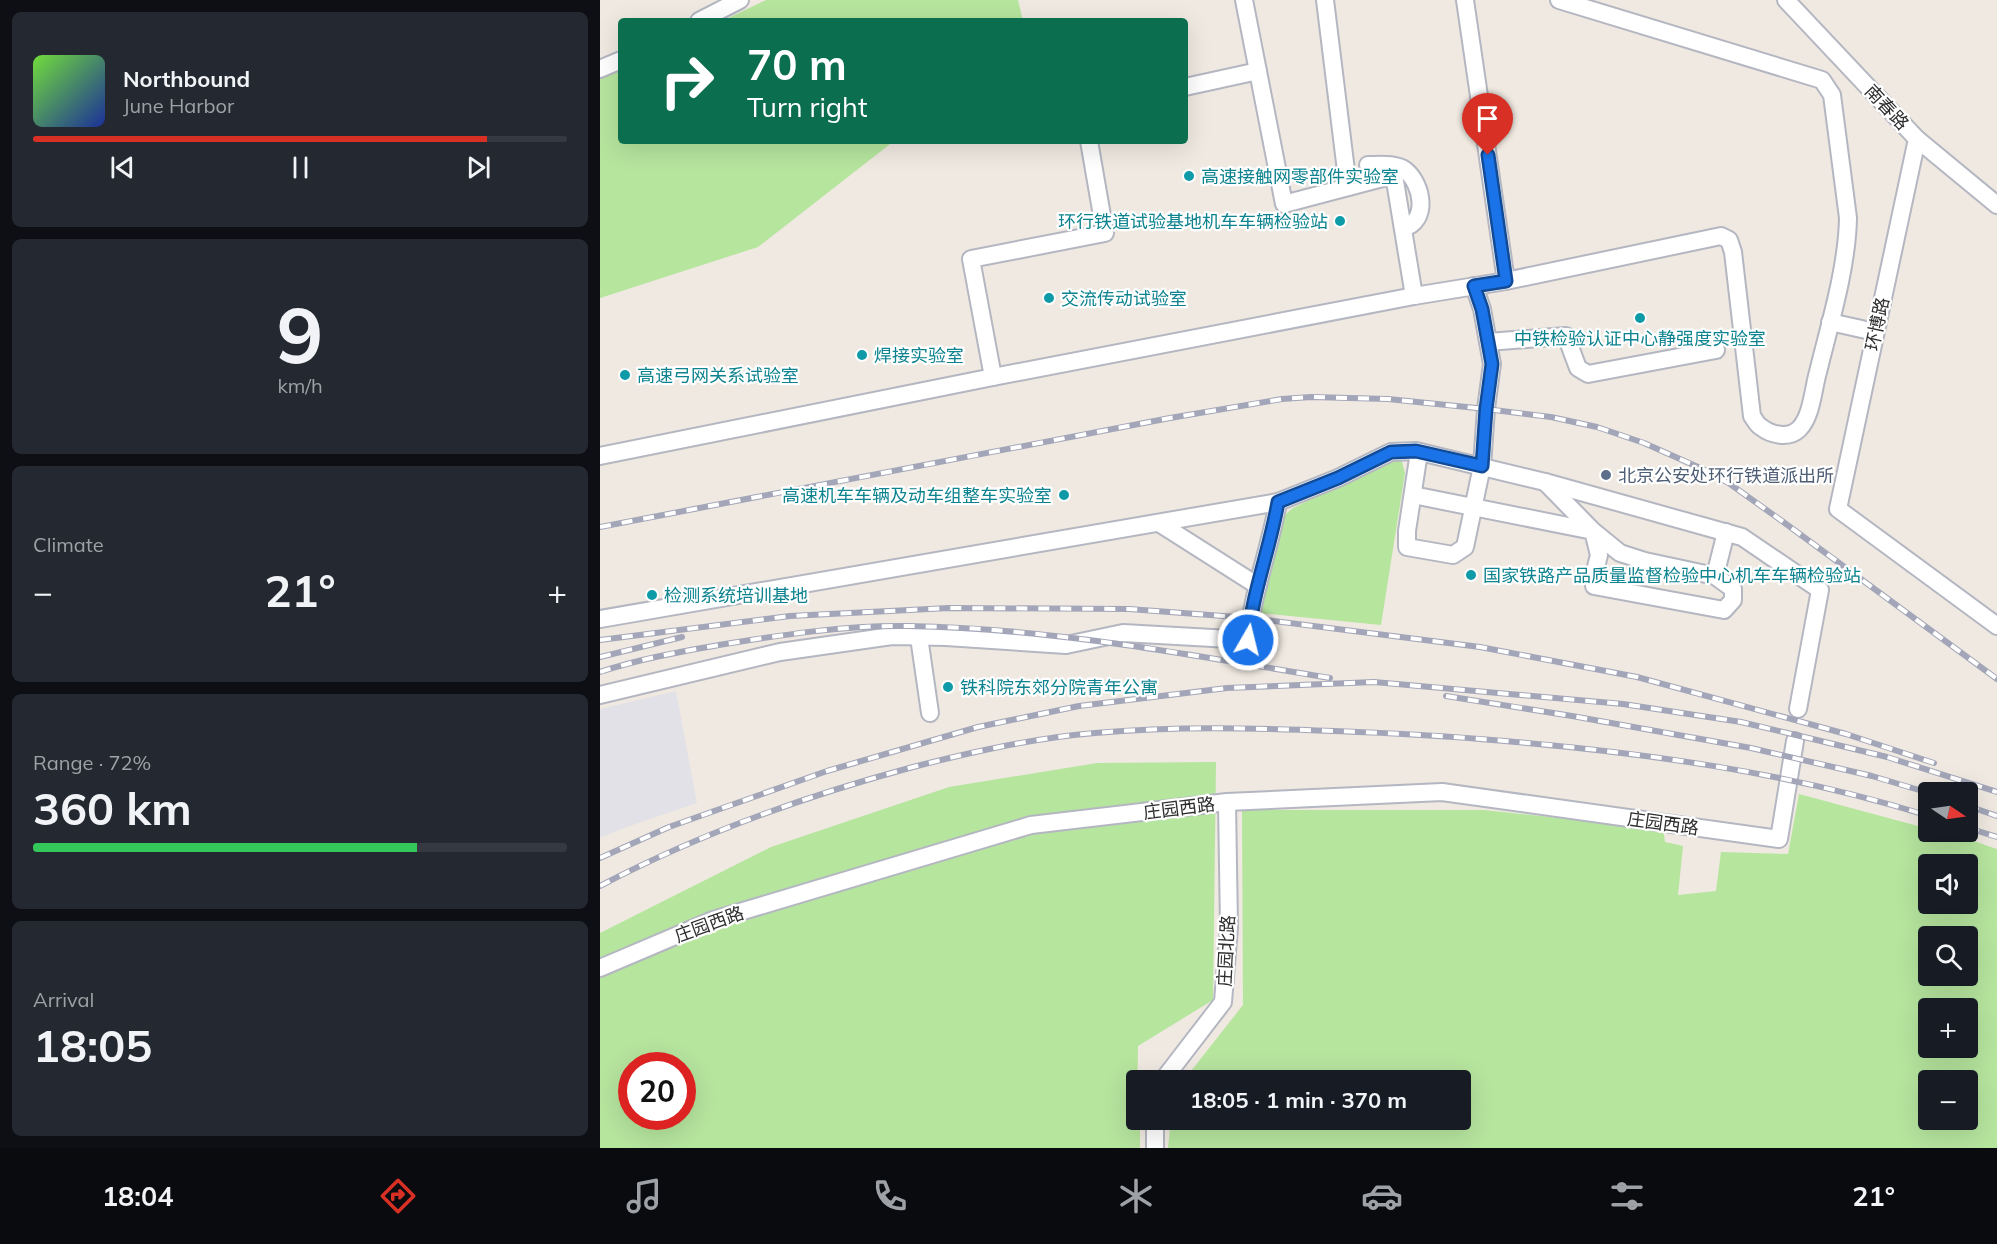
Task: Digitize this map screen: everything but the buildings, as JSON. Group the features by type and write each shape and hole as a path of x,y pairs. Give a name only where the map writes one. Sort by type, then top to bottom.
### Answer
{"street":[{"path":"705,18 740,0"},
{"path":"1244,0 1284,204 1394,175 1414,296"},
{"path":"1325,0 1348,187"},
{"path":"1466,0 1506,281"},
{"path":"600,456 993,377 1414,296 1506,281 1721,236 1729,240 1733,252 1752,416 1760,427 1773,433 1787,435 1799,429 1807,415 1830,322 1847,235 1848,218 1832,95 1822,80 1559,0"},
{"name":"南春路","path":"1786,0 1917,139 1997,205"},
{"path":"600,69 618,61"},
{"path":"1188,86 1258,71"},
{"name":"环博路","path":"1917,139 1838,509 1996,622"},
{"path":"993,377 971,260 1105,233 1090,144"},
{"path":"1368,165 1392,165 1404,168 1417,186 1421,209 1418,220 1411,226 1403,228"},
{"path":"1419,452 1407,547 1453,555 1465,547 1482,466 1492,364 1482,309 1474,286"},
{"path":"1830,322 1875,332"},
{"path":"1488,342 1566,336 1578,368 1588,374 1716,350"},
{"path":"600,619 1278,502 1338,478 1391,452 1419,452 1545,482 1742,537 1820,590 1798,709"},
{"path":"1545,482 1593,531 1620,553 1645,561 1715,576 1732,589 1733,600 1724,610 1594,586 1599,555 1593,531"},
{"path":"1413,495 1593,531"},
{"path":"600,695 780,652 892,636 1066,645 1123,633 1248,640 1250,618 1278,502"},
{"path":"1159,523 1258,586"},
{"path":"1715,576 1726,532"},
{"path":"919,637 930,713"},
{"name":"庄园西路","path":"600,968 713,920 1031,825 1227,802 1442,792 1779,839 1795,741"},
{"name":"庄园北路","path":"1171,1070 1223,1002 1229,927 1227,802"},
{"path":"1155,1130 1155,1148"}],"shaded area":[{"path":"676,691 697,803 600,838 600,709"}],"green space":[{"path":"766,0 1018,0 1022,18 728,18"},
{"path":"618,70 618,144 890,144 758,247 600,298 600,79"},
{"path":"1395,458 1402,462 1405,473 1381,625 1260,613 1282,517 1293,508"},
{"path":"1216,762 1213,1000 1138,1046 1138,1070 1126,1070 1126,1130 1140,1130 1140,1148 600,1148 600,933 771,847 949,787 1097,763"},
{"path":"1799,794 1918,826 1918,842 1976,842 1997,849 1997,1148 1168,1148 1170,1130 1471,1130 1471,1070 1192,1070 1243,1005 1242,810 1484,810 1663,829 1665,842 1683,846 1678,895 1716,891 1721,852 1788,854"}],"railway":[{"path":"600,527 1170,418 1282,399 1311,397 1388,399 1486,409 1551,417 1597,427 1644,443 1707,471 1730,484 1782,521 1997,679"},
{"path":"600,640 790,616 949,608 1129,609 1250,618 1480,647 1637,677 1846,734 1934,763"},
{"path":"600,672 659,656 719,645 813,631 908,626 1067,637 1330,678"},
{"path":"600,657 682,637"},
{"path":"600,858 669,827 827,771 978,727 1079,706 1227,688 1374,682 1623,704 1741,722 1887,757 1997,792"},
{"path":"1446,696 1751,748 1872,776 1918,790"},
{"path":"600,886 714,833 873,778 935,761 1049,738 1155,729 1214,728 1377,733 1559,746 1719,767 1825,788 1918,813"},
{"path":"1978,809 1997,816"},
{"path":"1978,831 1997,837"}],"place":[{"name":"高速接触网零部件实验室","path":"1189,176"},
{"name":"环行铁道试验基地机车车辆检验站","path":"1340,221"},
{"name":"交流传动试验室","path":"1049,298"},
{"name":"中铁检验认证中心静强度实验室","path":"1640,318"},
{"name":"焊接实验室","path":"862,355"},
{"name":"高速弓网关系试验室","path":"625,375"},
{"name":"北京公安处环行铁道派出所","path":"1606,475"},
{"name":"高速机车车辆及动车组整车实验室","path":"1064,495"},
{"name":"国家铁路产品质量监督检验中心机车车辆检验站","path":"1471,575"},
{"name":"检测系统培训基地","path":"652,595"},
{"name":"铁科院东郊分院青年公寓","path":"948,687"}],"route":[{"path":"1248,640 1250,618 1278,502 1338,478 1391,452 1416,451 1482,466 1492,364 1482,309 1474,286 1506,281 1488,155"}]}
